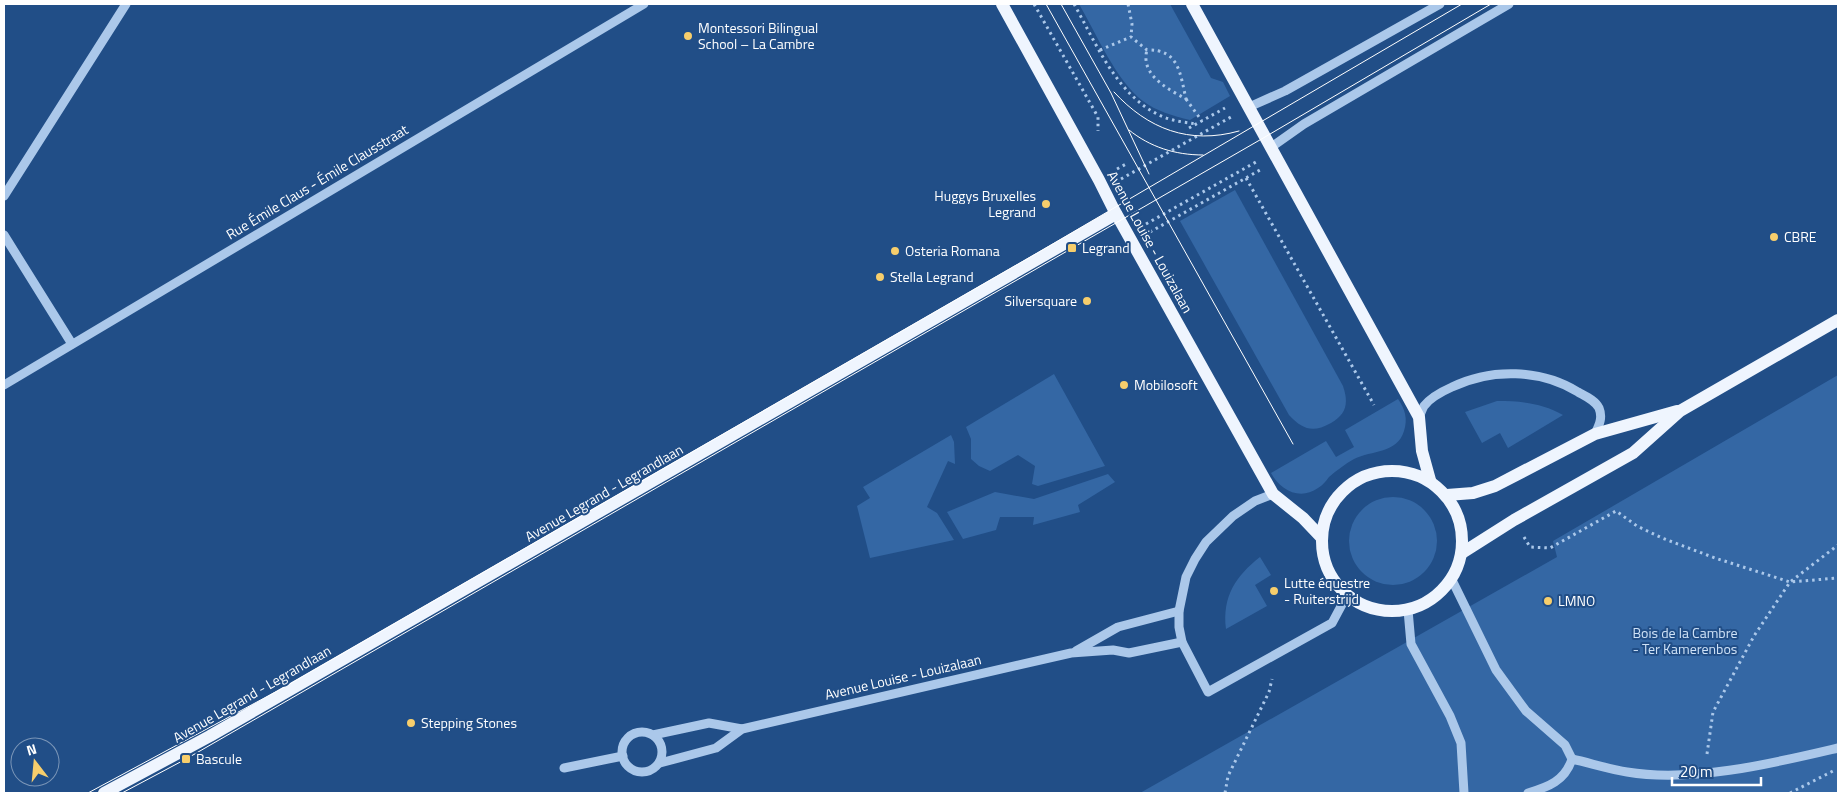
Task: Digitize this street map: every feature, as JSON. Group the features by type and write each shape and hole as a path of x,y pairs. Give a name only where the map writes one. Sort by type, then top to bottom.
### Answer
{"main road":[{"name":"Avenue Louise - Louizalaan","path":"1002,4 1116,214 1273,494 1303,518 1322,538"},
{"path":"1192,4 1419,417 1422,451 1430,480"},
{"name":"Avenue Legrand - Legrandlaan","path":"104,793 236,721 1116,214"},
{"path":"1462,553 1514,520 1633,453 1680,411 1838,320"},
{"path":"1447,495 1473,493 1495,486 1595,434 1680,411"},
{"path":"1383,471 1407,472 1430,480 1447,495 1461,523 1462,553 1452,580 1432,599 1408,610 1381,610 1363,605 1347,595 1332,578 1324,559 1322,538 1327,513 1340,493 1360,478 1383,471"}],"street":[{"path":"4,196 126,4"},
{"name":"Rue Émile Claus - Émile Clausstraat","path":"4,385 644,4"},
{"path":"1249,107 1285,91 1440,4"},
{"path":"1270,148 1304,124 1510,4"},
{"path":"4,236 72,344"},
{"path":"1419,417 1424,406 1442,392 1460,383 1498,374 1522,374 1546,379 1571,388 1592,400 1600,410 1601,420 1595,434"},
{"path":"1273,494 1248,505 1233,516 1206,542 1186,578 1179,611 1179,627 1182,642 1208,692 1332,623 1347,595"},
{"path":"1452,580 1496,670 1526,711 1565,745 1572,759 1569,769 1563,776 1545,788 1528,793"},
{"path":"1408,610 1411,644 1450,716 1461,743 1464,793"},
{"name":"Avenue Louise - Louizalaan","path":"1071,653 1118,627 1179,611"},
{"name":"Avenue Louise - Louizalaan","path":"742,729 709,723 653,735 646,732 638,732 631,735 625,741 622,748 623,756 626,764 632,769 639,772 647,772 660,763 716,748 742,729 1071,653 1113,650 1130,653 1182,642"},
{"path":"653,735 659,740 662,747 660,763"},
{"path":"1572,759 1628,772 1663,775 1703,774 1838,748"},
{"path":"564,768 623,756"}],"path":[{"path":"1034,4 1098,117 1098,137"},
{"path":"1074,4 1116,78 1140,103 1159,115 1175,121 1196,124"},
{"path":"1128,4 1132,24 1131,37"},
{"path":"1100,50 1131,37"},
{"path":"1131,37 1147,50 1158,50 1170,54 1177,67 1186,99 1202,121"},
{"path":"1147,50 1145,58 1150,71 1159,84 1186,99"},
{"path":"1189,128 1226,107"},
{"path":"1249,107 1138,168 1113,184 1116,214 1134,231 1264,157 1270,148"},
{"path":"1112,161 1116,169"},
{"path":"1148,234 1267,166"},
{"path":"1246,178 1374,405"},
{"path":"1522,533 1530,547 1550,548 1616,512 1637,526 1662,538 1715,558 1790,582 1838,578"},
{"path":"1703,774 1713,712 1754,636 1790,582 1838,545"},
{"path":"1225,793 1228,776 1269,692 1279,652"},
{"path":"1790,793 1838,769"}],"green space":[{"path":"1079,4 1170,4 1211,78 1223,82 1230,96 1190,120 1165,113 1148,105 1133,92 1115,69"},
{"path":"1235,190 1343,386 1346,398 1345,408 1336,420 1325,426 1313,429 1304,427 1289,415 1180,221"},
{"path":"1054,374 1105,466 1038,486 1032,484 1035,466 1018,455 990,471 979,466 971,459 971,439 966,427"},
{"name":"Bois de la Cambre - Ter Kamerenbos","path":"1838,375 1838,793 1140,793 1557,557 1553,541"},
{"path":"1398,399 1405,414 1406,422 1401,438 1390,448 1354,459 1335,472 1319,487 1304,494 1285,489 1271,473 1326,441 1336,457 1354,447 1345,430"},
{"path":"1497,401 1531,404 1563,415 1508,448 1500,433 1482,443 1465,412"},
{"path":"951,435 954,442 955,464 948,461 927,507 937,513 954,540 870,558 857,506 870,498 863,487"},
{"path":"1108,474 1115,482 1078,505 1080,512 1033,525 1034,517 1000,517 996,530 963,539 947,512 995,492 1034,499"},
{"path":"1393,497 1410,501 1424,510 1433,524 1437,541 1433,558 1424,572 1410,581 1393,585 1376,581 1362,572 1353,558 1349,541 1353,524 1362,510 1376,501"},
{"path":"1260,557 1271,575 1255,585 1267,606 1226,629 1226,606 1232,588 1251,564"}],"tram line":[{"path":"1046,4 1293,444"},
{"path":"1061,4 1111,93 1149,174"},
{"path":"88,793 281,689 1039,252 1462,4"},
{"path":"122,793 186,759 1265,137 1491,4"},
{"path":"1114,92 1141,116 1170,131 1186,135 1203,136 1239,131"},
{"path":"1129,130 1145,141 1163,149 1203,155"}],"place":[{"name":"Montessori Bilingual School – La Cambre","path":"688,36"},
{"name":"Huggys Bruxelles Legrand","path":"1046,204"},
{"name":"CBRE","path":"1774,237"},
{"name":"Legrand","path":"1072,248"},
{"name":"Osteria Romana","path":"895,251"},
{"name":"Stella Legrand","path":"880,277"},
{"name":"Silversquare","path":"1087,301"},
{"name":"Mobilosoft","path":"1124,385"},
{"name":"Lutte équestre - Ruiterstrijd","path":"1274,591"},
{"name":"LMNO","path":"1548,601"},
{"name":"Stepping Stones","path":"411,723"},
{"name":"Bascule","path":"186,759"}]}
